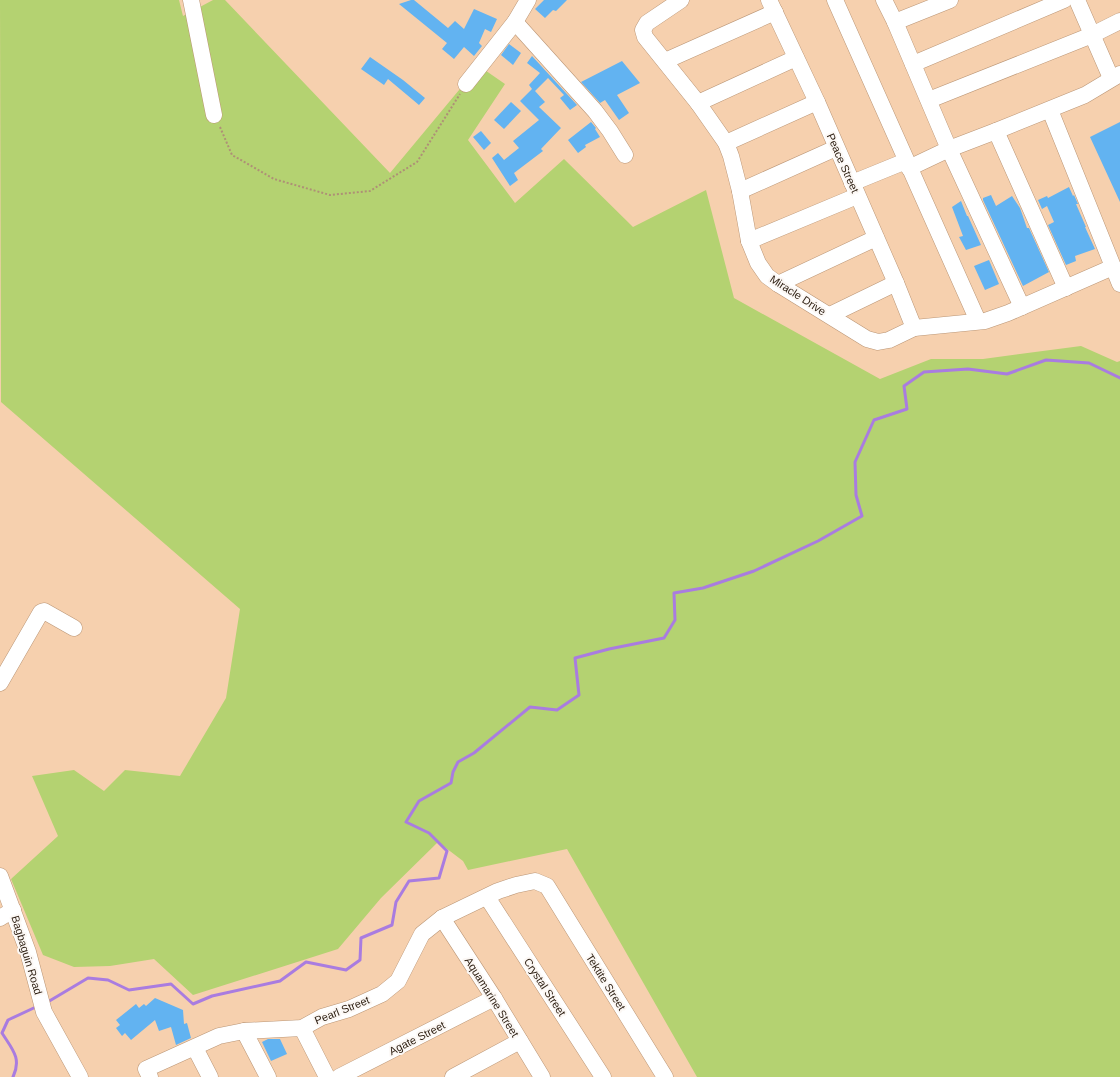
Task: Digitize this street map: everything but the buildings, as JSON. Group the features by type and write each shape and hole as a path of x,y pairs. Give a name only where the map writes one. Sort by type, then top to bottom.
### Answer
{"street":[{"path":"191,0 214,115"},
{"path":"466,84 515,22 528,0"},
{"name":"Miracle Drive","path":"681,0 647,23 643,30 645,37 698,103 726,142 740,191 749,241 758,263 767,276 778,284 867,339 878,342 889,340 914,328 985,321 1008,313 1113,267"},
{"path":"835,0 978,321"},
{"path":"884,0 1022,307"},
{"path":"895,22 950,0"},
{"path":"913,64 1064,0"},
{"path":"749,241 855,189 908,165 1085,95 1116,76 1092,35 1077,0"},
{"path":"665,62 772,6"},
{"name":"Peace Street","path":"772,6 817,102 896,283 914,328"},
{"path":"929,100 1092,35 1120,21"},
{"path":"515,22 595,111 625,155"},
{"path":"698,103 796,58"},
{"path":"726,142 817,102"},
{"path":"1050,110 1120,284"},
{"path":"996,131 1066,288"},
{"path":"740,191 836,148"},
{"path":"778,284 876,238"},
{"path":"830,315 896,283"},
{"path":"0,683 41,612 44,611 74,628"},
{"name":"Bagbaguin Road","path":"0,876 7,914 28,952 44,1012 80,1077"},
{"name":"Pearl Street","path":"148,1073 219,1036 244,1031 302,1028 322,1017 349,1009 382,994 398,981 422,934 442,918 498,891 516,885 535,881 547,886"},
{"name":"Tektite Street","path":"547,886 665,1077"},
{"name":"Crystal Street","path":"487,897 603,1077"},
{"name":"Aquamarine Street","path":"442,918 494,998 542,1077"},
{"name":"Agate Street","path":"339,1077 494,998"},
{"path":"302,1028 327,1077"},
{"path":"244,1031 268,1077"},
{"path":"453,1077 520,1042"},
{"path":"195,1048 210,1077"}],"path":[{"path":"214,115 232,155 274,179 330,195 370,191 417,162 466,84"}],"green space":[{"path":"0,0 179,0 183,16 213,0 225,0 390,173 479,66 505,84 468,140 515,203 564,159 633,227 706,190 734,298 880,379 931,359 983,359 1081,346 1117,362 1120,361 1120,1077 697,1077 567,849 468,870 463,861 438,842 381,898 338,949 193,995 154,959 110,966 74,967 43,955 11,879 58,836 32,776 74,770 104,791 125,770 180,776 226,698 240,609 1,402"}],"waterway":[{"path":"46,1003 88,978 108,980 129,990 171,984 193,1004 212,996 280,981 306,962 346,970 360,960 361,938 392,925 396,902 409,881 439,878 447,851 429,833 406,822 419,801 451,783 453,772 458,762 474,753 530,707 557,710 579,695 575,658 609,649 664,638 675,620 674,593 703,588 754,571 818,541 862,516 856,495 855,462 874,420 907,409 904,386 924,372 968,369 1007,374 1046,360 1089,363 1120,378"},
{"path":"13,1077 16,1070 15,1054 2,1033 8,1020 38,1006"}]}
